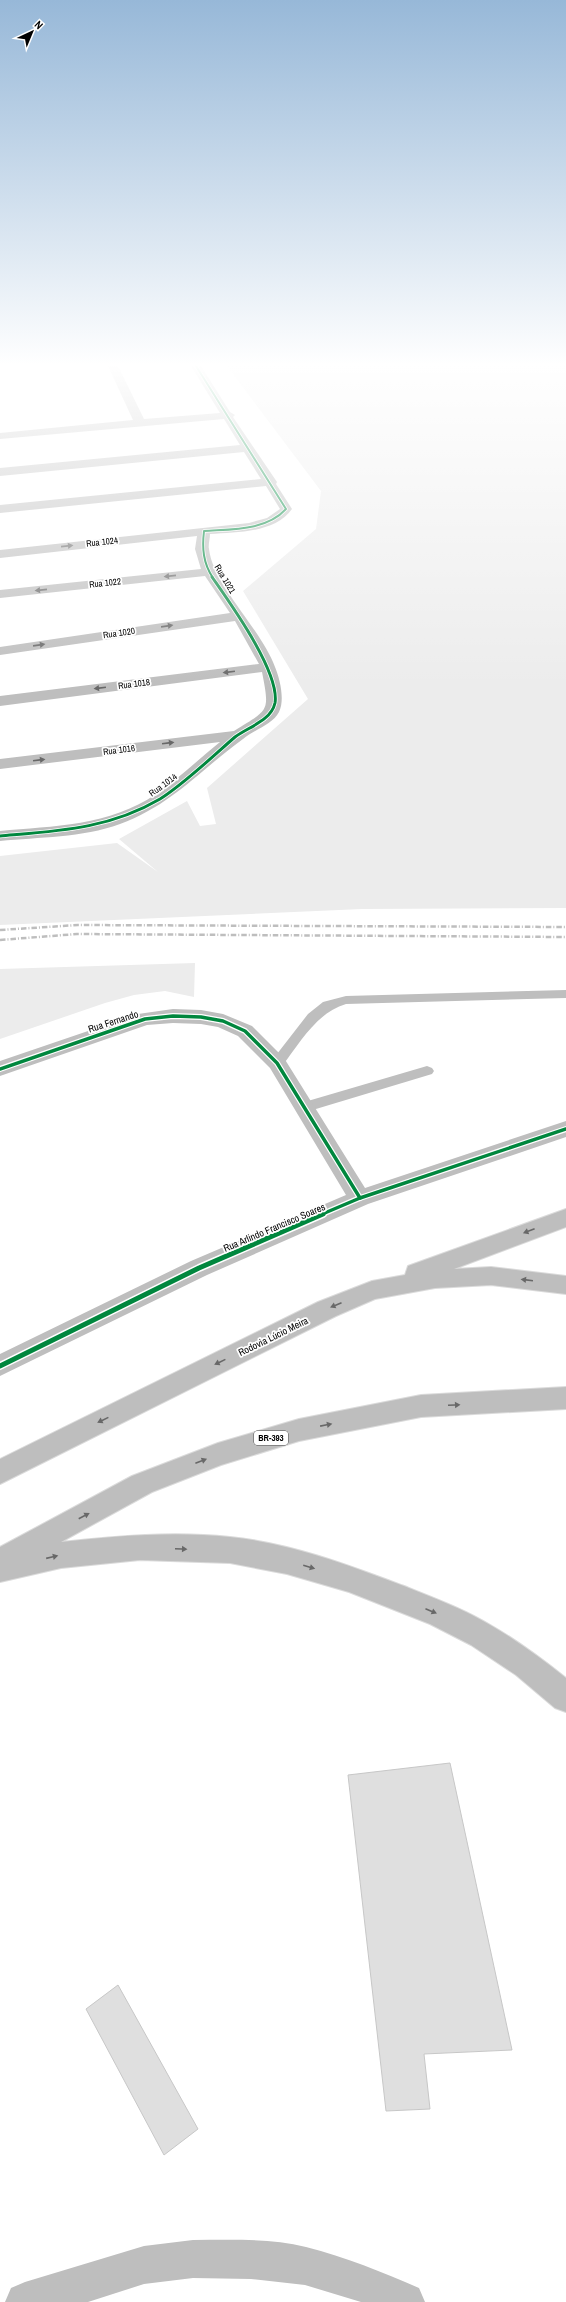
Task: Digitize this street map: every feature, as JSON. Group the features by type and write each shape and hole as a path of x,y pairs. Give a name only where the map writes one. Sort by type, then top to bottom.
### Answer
{"main road":[{"path":"204,531 261,524 283,515 286,509 265,473"},
{"path":"0,509 271,482"},
{"name":"Rua 1024","path":"0,554 204,531"},
{"name":"Rua 1021","path":"204,531 202,549 209,572 239,616 268,667"},
{"name":"Rua 1022","path":"0,594 209,572"},
{"name":"Rua 1020","path":"0,651 239,616"},
{"name":"Rua 1018","path":"0,701 268,667"},
{"name":"Rua 1014","path":"0,836 84,828 119,818 161,798 238,735 262,720 272,711 275,701 268,667"},
{"name":"Rua 1016","path":"0,764 238,735"},
{"name":"Rua Fernando","path":"0,1069 145,1019 173,1016 201,1017 223,1022 244,1031 277,1063 306,1107 360,1198"},
{"name":"Rua Arlindo Francisco Soares","path":"0,1366 199,1268 360,1198 566,1129"},
{"path":"372,1290 566,1218"},
{"name":"Rodovia Lúcio Meira","path":"6,1467 327,1309 372,1290 435,1279 472,1276 499,1276 566,1286"},
{"name":"BR-393","path":"0,1561 142,1484 218,1455 299,1430 421,1406 566,1398"},
{"path":"0,1569 61,1555 140,1547 230,1550 287,1561 350,1579 440,1614 481,1635 507,1652 566,1697"},
{"path":"26,2302 144,2264 193,2259 252,2260 305,2266 363,2283 405,2302"}],"lane":[{"path":"277,1063 313,1016 328,1005 346,1000 566,994"},
{"path":"306,1107 427,1071"}],"shaded area":[{"path":"308,473 566,473 566,908 362,909 0,925 0,856 117,843 158,872 119,839 187,801 200,826 216,824 207,788 308,699 243,591 316,529 321,491"},
{"path":"195,963 194,997 165,991 134,995 105,1003 0,1039 0,969"}],"building":[{"path":"450,1763 512,2050 424,2054 430,2109 386,2111 348,1775"},
{"path":"118,1985 198,2129 164,2155 86,2009"}],"railway":[{"path":"0,930 78,925 566,927"},
{"path":"0,940 77,934 566,937"}],"cycle path":[{"path":"0,836 84,828 113,821 138,810 161,798 238,735 262,720 272,711 275,701 268,667 239,616 209,572 202,549 204,531 249,527 261,524 280,516 286,509 264,473"},
{"path":"0,1069 145,1019 173,1016 201,1017 223,1021 245,1031 277,1063 360,1198"},
{"path":"0,1366 199,1268 360,1198 566,1129"}]}
